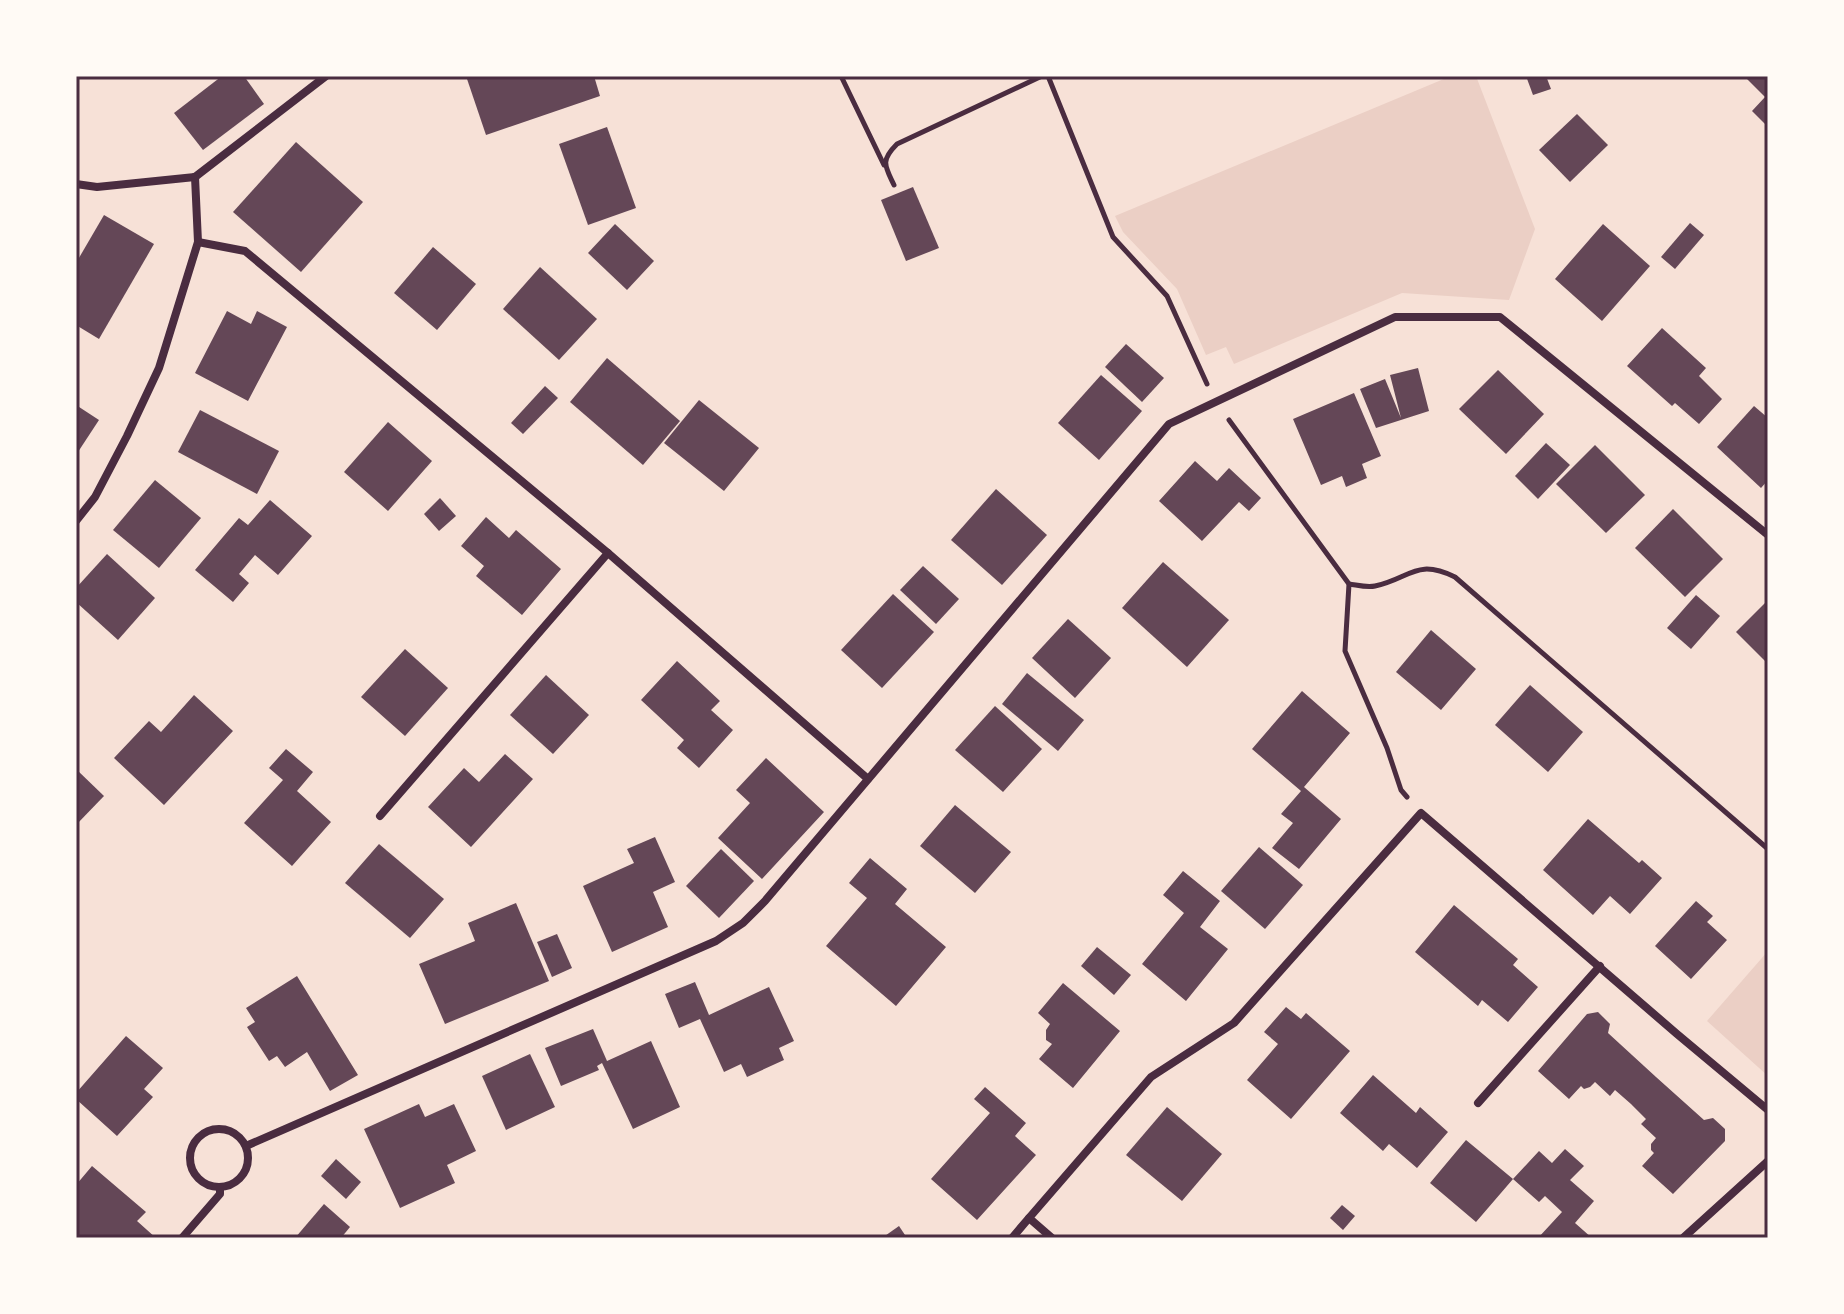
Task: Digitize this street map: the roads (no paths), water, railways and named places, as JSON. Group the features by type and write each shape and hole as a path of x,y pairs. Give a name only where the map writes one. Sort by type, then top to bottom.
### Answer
{"street":[{"path":"76,184 97,187 195,177 326,76"},
{"path":"76,521 95,497 159,368 198,242 195,177"},
{"path":"198,242 245,251 608,553 868,779"},
{"path":"246,1146 716,941 743,923 765,901 1169,424 1395,317 1500,317 1768,535"},
{"path":"380,816 608,553"},
{"path":"1012,1238 1151,1077 1234,1023 1421,813 1768,1110"},
{"path":"1478,1103 1600,966"},
{"path":"224,1130 233,1133 246,1146 248,1156 244,1174 238,1181 220,1187 202,1181 191,1166 190,1157 197,1139 205,1133 224,1130"},
{"path":"1683,1238 1768,1161"},
{"path":"182,1238 220,1194 220,1187"},
{"path":"1029,1218 1052,1238"}]}
